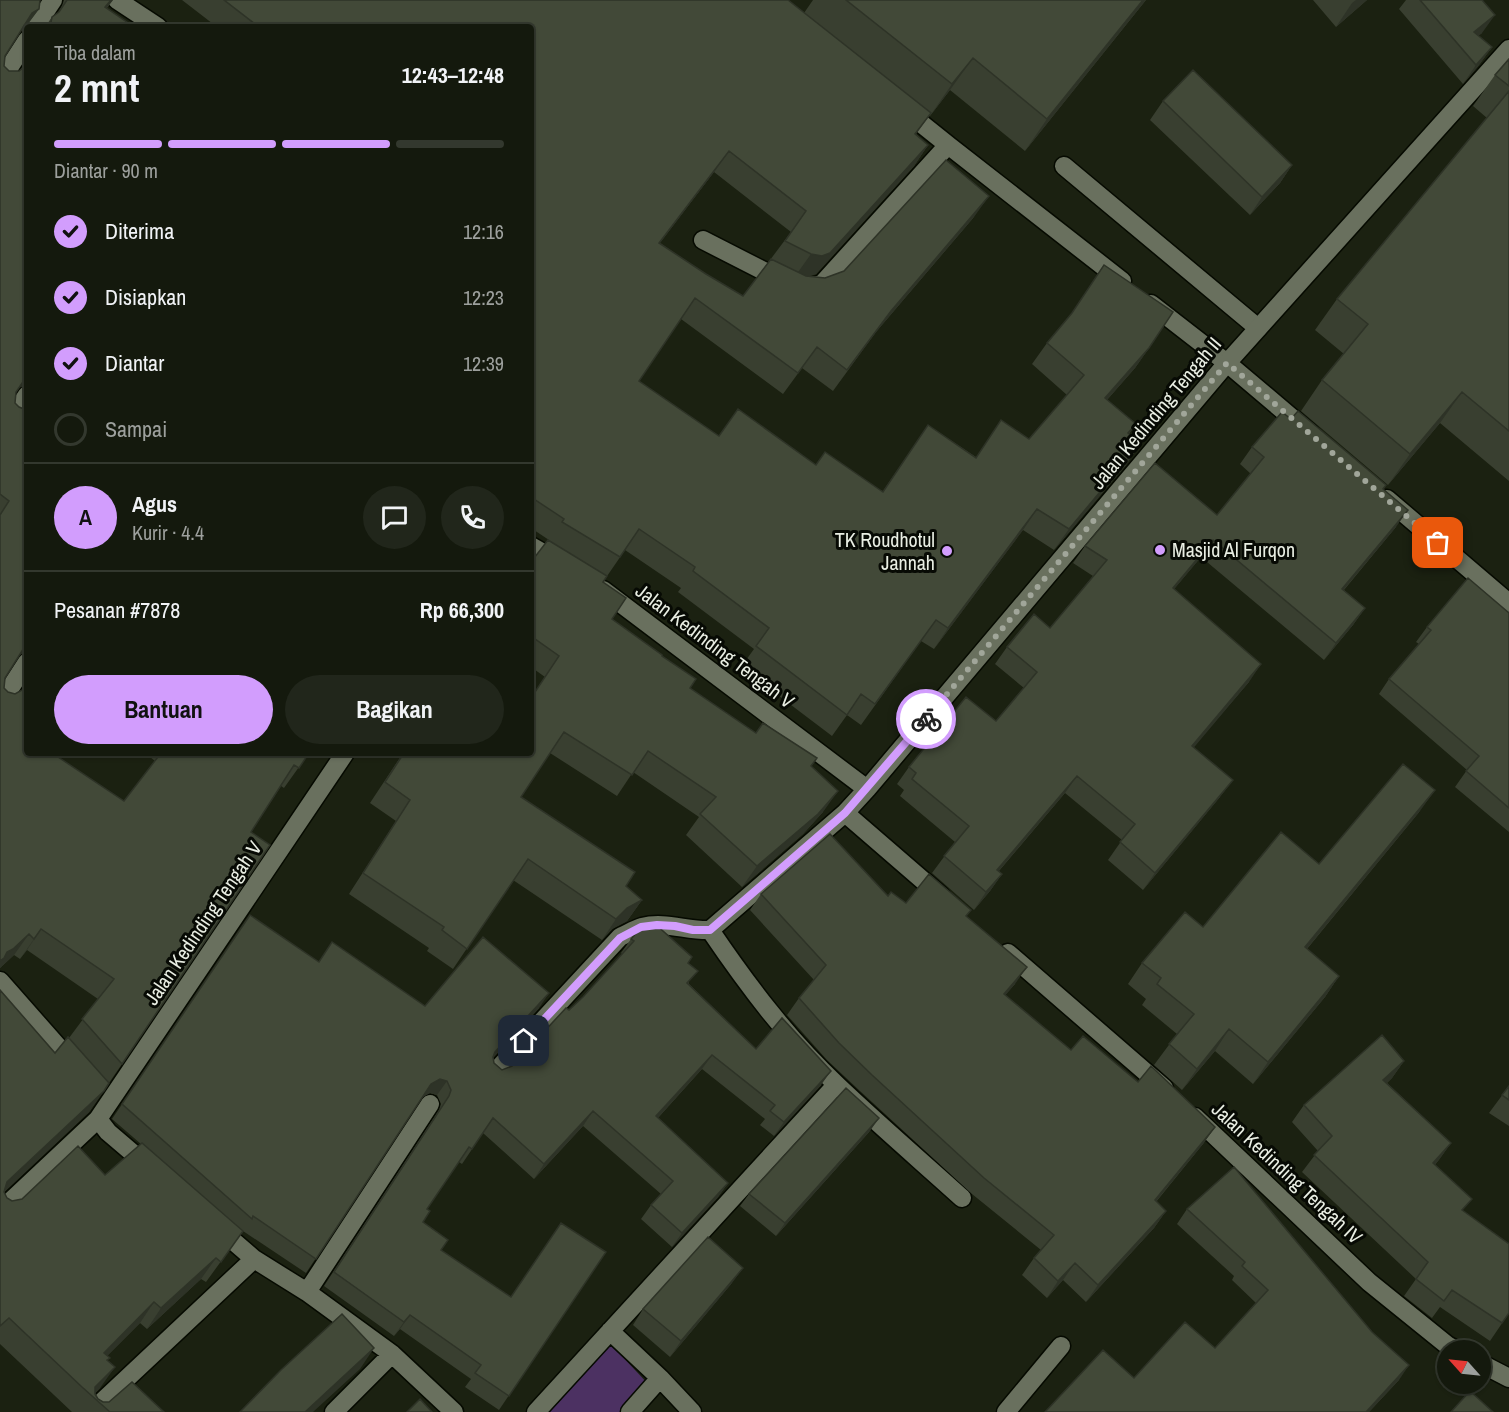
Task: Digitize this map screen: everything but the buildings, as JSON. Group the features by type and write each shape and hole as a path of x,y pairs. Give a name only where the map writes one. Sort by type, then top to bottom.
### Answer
{"street":[{"path":"37,24 52,0"},
{"path":"117,0 153,24"},
{"path":"0,82 24,45"},
{"name":"Jalan Kedinding Tengah II","path":"710,930 845,813 867,789 1227,363 1509,49"},
{"path":"886,96 1227,363 1327,448"},
{"path":"703,240 793,286 808,288 822,284 948,146"},
{"path":"1064,166 1258,328"},
{"path":"11,419 24,400"},
{"path":"1372,487 1509,603"},
{"name":"Jalan Kedinding Tengah V","path":"534,548 581,576 867,789"},
{"path":"0,704 24,667"},
{"name":"Jalan Kedinding Tengah V","path":"0,1211 98,1119 105,1097 343,756"},
{"path":"845,813 953,906"},
{"path":"494,1072 620,938 641,927 657,925 710,930 750,988 797,1044 836,1085 962,1198"},
{"name":"Jalan Kedinding Tengah IV","path":"998,945 1182,1105 1369,1282 1441,1340"},
{"path":"0,982 84,1076"},
{"path":"536,1412 836,1085"},
{"path":"307,1292 430,1104"},
{"path":"98,1119 108,1132 160,1177"},
{"path":"203,1214 254,1259 307,1292 392,1354 454,1412"},
{"path":"91,1412 254,1259"},
{"path":"610,1331 692,1412"},
{"path":"1006,1412 1061,1346"},
{"path":"334,1412 392,1354"},
{"path":"1491,1369 1509,1378"},
{"path":"630,1412 660,1378"}],"shaded area":[{"path":"607,1340 649,1385 624,1412 539,1412"}],"way so far":[{"path":"926,719 1227,363 1438,543"}],"place":[{"name":"Masjid Al Furqon","path":"1160,550"},
{"name":"TK Roudhotul Jannah","path":"947,551"}],"route":[{"path":"524,1041 620,938 641,927 657,925 710,930 845,813 926,719"}]}
